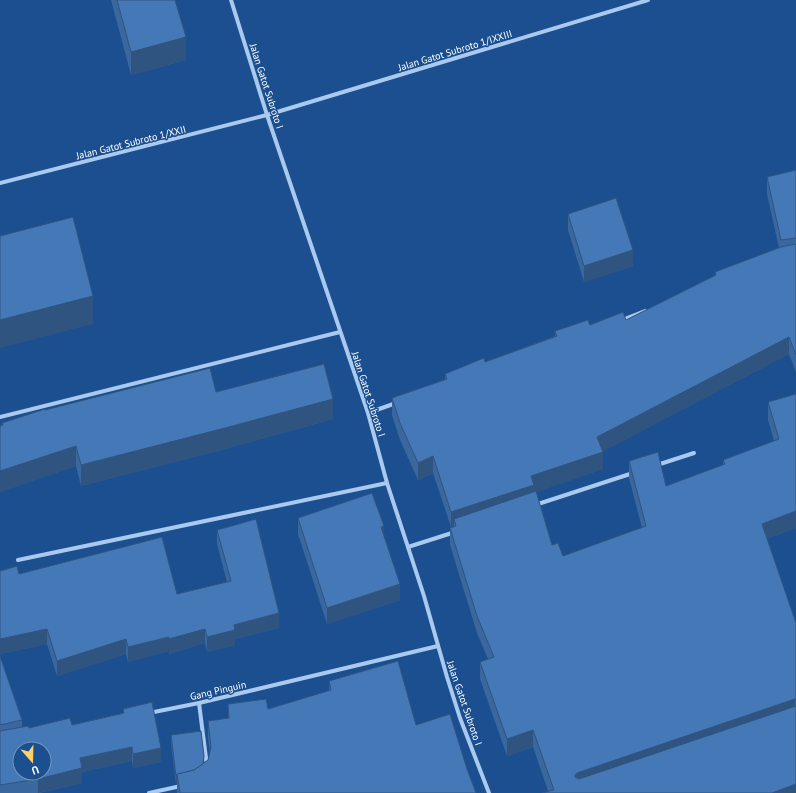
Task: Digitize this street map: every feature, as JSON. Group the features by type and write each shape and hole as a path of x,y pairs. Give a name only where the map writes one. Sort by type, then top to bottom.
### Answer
{"street":[{"name":"Jalan Gatot Subroto I","path":"231,0 267,115 368,413 387,483 424,596 460,718 489,793"},
{"name":"Jalan Gatot Subroto 1/IXXIII","path":"267,115 648,0"},
{"name":"Jalan Gatot Subroto 1/XXII","path":"0,184 267,115"},
{"path":"615,322 653,308"},
{"path":"0,417 340,332"},
{"path":"368,413 398,402"},
{"path":"649,468 694,453"},
{"path":"528,508 642,470"},
{"path":"18,560 387,483"},
{"path":"408,547 461,530"},
{"name":"Gang Pinguin","path":"147,713 438,646"},
{"path":"199,702 208,764 207,769"},
{"path":"148,793 186,785"}],"building":[{"path":"117,0 175,0 186,37 131,52"},
{"path":"796,170 796,238 781,240 767,177"},
{"path":"616,198 633,250 584,266 568,214"},
{"path":"73,217 93,296 0,320 0,236"},
{"path":"796,244 796,355 789,337 597,437 603,452 531,476 534,485 451,512 433,456 418,463 400,423 392,398 447,379 445,374 484,358 485,362 557,336 555,331 588,320 590,325 623,312 626,320 716,275 715,272 781,247"},
{"path":"324,364 333,399 81,465 76,446 0,471 0,426 3,425 2,423 45,409 210,368 216,392"},
{"path":"796,394 796,511 762,524 796,623 796,699 577,773 575,777 579,779 796,706 796,784 772,793 542,793 554,790 533,730 507,739 480,662 494,657 477,616 450,528 456,526 454,519 536,491 552,545 558,543 563,556 646,526 629,461 658,452 666,486 725,464 723,460 779,439 768,402"},
{"path":"372,493 384,526 381,527 400,584 327,608 298,518"},
{"path":"256,519 279,613 234,625 235,630 207,637 205,629 169,639 169,637 128,647 126,639 57,661 47,629 0,639 0,571 17,566 19,574 162,537 177,594 231,581 217,530"},
{"path":"0,656 22,720 0,725"},
{"path":"398,661 416,725 450,714 476,793 180,793 177,774 194,770 208,760 211,747 208,721 229,718 228,704 266,699 268,709 331,690 329,681"},
{"path":"152,702 161,748 133,754 132,747 80,758 82,768 52,776 52,741 12,741 12,781 25,781 0,785 0,731 28,726 29,728 70,718 72,725 124,713 123,709"},
{"path":"201,731 204,756 203,764 194,770 177,774 176,776 171,735"}]}
